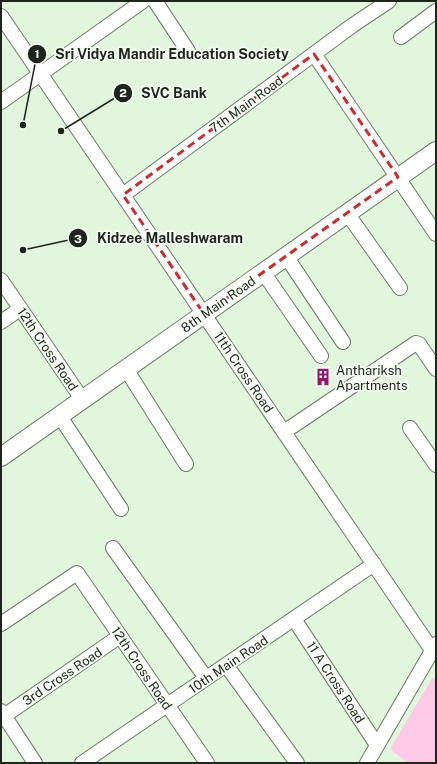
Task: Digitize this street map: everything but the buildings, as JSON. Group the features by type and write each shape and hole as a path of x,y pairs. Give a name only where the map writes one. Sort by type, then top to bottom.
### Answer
{"main road":[{"name":"8th Main Road","path":"1,457 436,151"}],"street":[{"path":"1,102 143,1"},
{"path":"155,1 188,52"},
{"name":"7th Main Road","path":"123,195 314,54 389,1"},
{"path":"401,37 436,11"},
{"name":"11th Cross Road","path":"1,16 374,564 434,647"},
{"path":"314,54 436,234"},
{"path":"347,213 400,288"},
{"path":"286,256 343,342"},
{"path":"263,272 321,356"},
{"name":"12th Cross Road","path":"1,280 82,399"},
{"path":"1,322 20,309"},
{"path":"284,432 416,343 419,344 436,369"},
{"path":"126,369 186,464"},
{"path":"59,415 121,509"},
{"path":"410,428 436,465"},
{"path":"113,548 206,678"},
{"name":"10th Main Road","path":"82,763 374,564"},
{"name":"12th Cross Road","path":"1,624 77,573 207,763"},
{"name":"11 A Cross Road","path":"294,619 377,744"},
{"name":"3rd Cross Road","path":"3,713 120,636"},
{"path":"366,763 434,647"},
{"path":"226,665 298,763"},
{"path":"3,713 35,763"}],"highlighted area":[{"path":"314,54 398,177 204,314 123,195"}],"shaded area":[{"path":"433,677 436,680 436,763 408,763 390,749"}],"place":[{"name":"Sri Vidya Mandir Education Society","path":"23,125"},
{"name":"SVC Bank","path":"61,131"},
{"name":"Kidzee Malleshwaram","path":"23,250"},
{"name":"Anthariksh Apartments","path":"323,377"}]}
